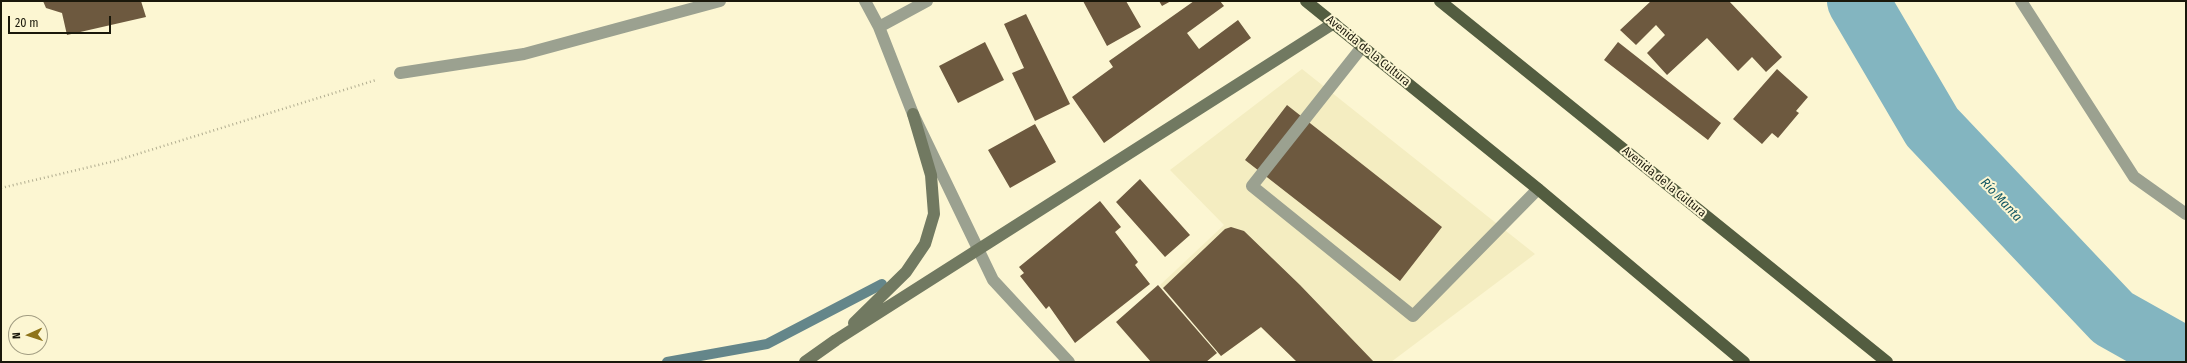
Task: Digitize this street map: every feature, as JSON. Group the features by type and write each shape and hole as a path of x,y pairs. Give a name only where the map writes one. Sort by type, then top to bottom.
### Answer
{"main road":[{"name":"Avenida de la Cultura","path":"1306,1 1538,189 1744,362"},
{"name":"Avenida de la Cultura","path":"1440,1 1887,362"}],"street":[{"path":"400,73 524,54 720,1"},
{"path":"865,1 879,27 913,114 977,250 993,280 1068,362"},
{"path":"879,27 927,1"},
{"path":"2022,1 2134,177 2186,214"},
{"path":"805,362 836,340 1334,23"},
{"path":"1362,47 1252,186 1413,316 1538,189"},
{"path":"836,340 906,272 925,244 934,214 931,175 913,114"}],"path":[{"path":"1,188 115,161 400,73"}],"shaded area":[{"path":"1302,69 1535,254 1391,362 1297,362 1261,327 1221,356 1160,285 1224,225 1170,170"}],"building":[{"path":"43,1 141,1 146,17 67,35 62,13 46,8"},
{"path":"1083,1 1126,1 1141,27 1107,46"},
{"path":"1159,1 1171,1 1162,6"},
{"path":"1194,1 1220,1 1224,6 1187,33 1199,49 1238,20 1251,38 1104,143 1072,97 1113,67 1109,61"},
{"path":"1651,1 1729,1 1782,57 1766,72 1752,57 1738,71 1707,38 1667,75 1647,53 1665,35 1656,25 1636,45 1620,30"},
{"path":"1026,14 1070,104 1035,121 1012,73 1024,68 1004,24"},
{"path":"985,42 1004,80 958,103 939,66"},
{"path":"1618,42 1721,123 1708,140 1604,60"},
{"path":"1777,69 1808,97 1796,111 1799,113 1778,138 1772,133 1762,144 1733,119"},
{"path":"1287,105 1442,227 1400,281 1245,160"},
{"path":"1035,124 1056,162 1010,188 988,150"},
{"path":"1140,179 1190,235 1165,257 1116,202"},
{"path":"1100,201 1121,227 1115,232 1138,262 1135,265 1150,284 1075,343 1049,306 1046,309 1020,276 1024,273 1019,267"},
{"path":"1231,227 1244,231 1300,285 1374,362 1297,362 1261,327 1221,356 1163,288 1225,229"},
{"path":"1158,285 1217,353 1206,362 1151,362 1116,322"}],"waterway":[{"name":"Río Manta","path":"1858,1 1932,127 2113,318 2186,359"},
{"path":"667,362 767,344 882,284"}]}
